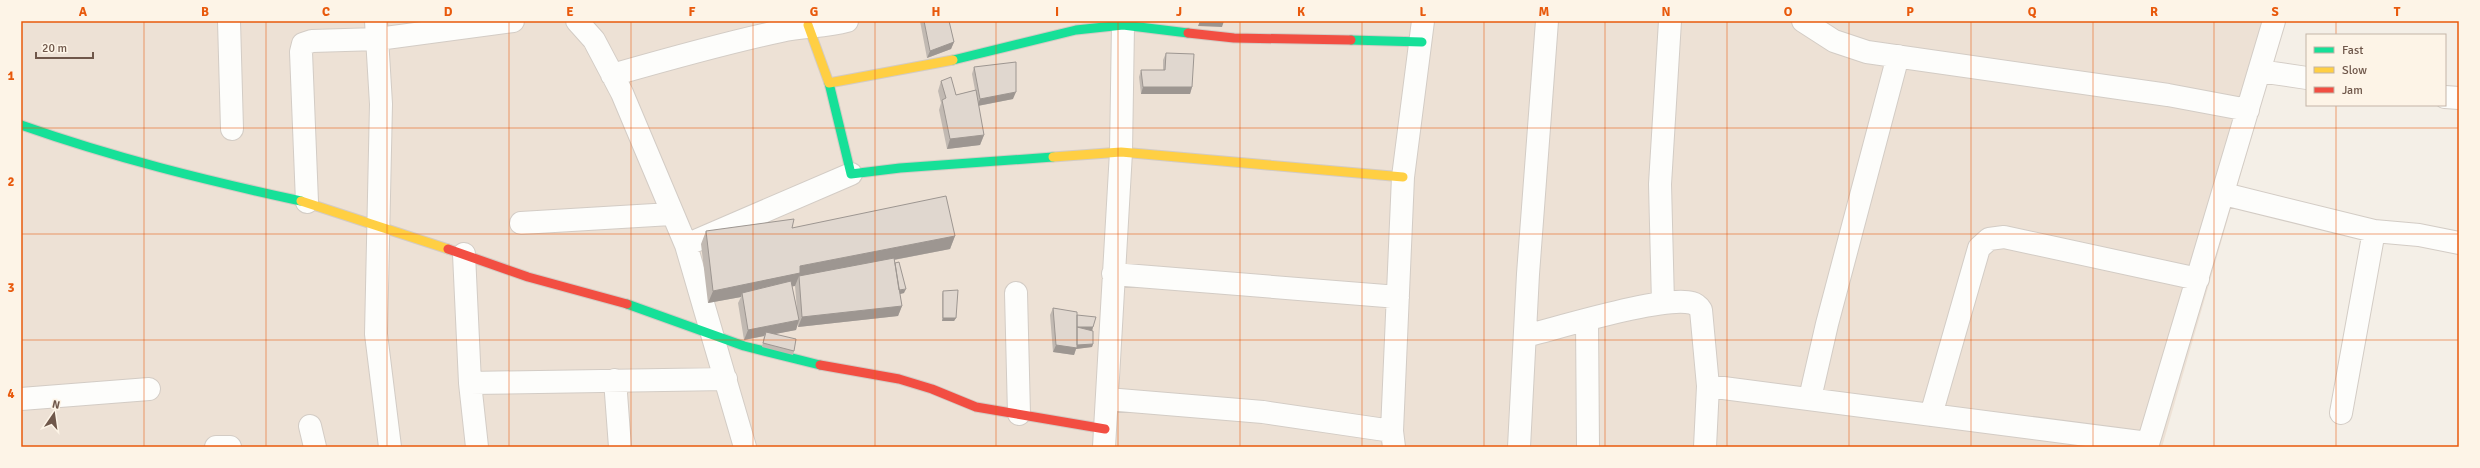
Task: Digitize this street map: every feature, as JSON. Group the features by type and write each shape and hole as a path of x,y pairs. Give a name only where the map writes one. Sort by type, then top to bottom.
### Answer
{"street":[{"path":"229,21 232,129"},
{"path":"307,202 301,52 303,44 312,41 377,30 513,21"},
{"path":"578,21 594,40 622,93 671,214 686,245 714,336 745,447"},
{"path":"612,75 715,45 808,25 834,24 847,21"},
{"path":"1519,447 1525,336 1548,21"},
{"path":"1662,303 1660,184 1670,21"},
{"path":"1803,21 1834,41 1867,52 2168,95 2248,110"},
{"path":"1708,386 1810,398 2148,445 2224,194 2274,21"},
{"path":"808,25 829,83 851,174"},
{"path":"829,83 934,65 1076,30 1123,25 1145,25 1234,38 1422,32 1403,177 1393,439 1263,412 1107,399"},
{"path":"21,125 84,147 194,178 307,202 377,224 528,277 614,300 714,336 783,357 899,379 932,389 976,407 1019,414 1105,438 1121,152 1123,25"},
{"path":"377,30 381,104 377,224 376,334 390,447"},
{"path":"1810,398 1827,324 1898,56"},
{"path":"2259,71 2306,78"},
{"path":"2446,96 2459,98"},
{"path":"686,245 851,174 900,168 1121,152 1403,177"},
{"path":"2224,194 2374,231 2419,235 2459,243"},
{"path":"521,223 671,214"},
{"path":"2341,413 2374,231"},
{"path":"1931,415 1979,248 1989,239 2004,237 2198,279"},
{"path":"464,254 470,383 477,447"},
{"path":"1113,274 1398,297"},
{"path":"1016,293 1019,414"},
{"path":"1525,336 1662,303 1691,303 1702,310 1708,386 1705,447"},
{"path":"1588,321 1588,447"},
{"path":"470,383 726,379"},
{"path":"616,380 620,447"},
{"path":"21,399 149,389"},
{"path":"310,426 315,447"},
{"path":"216,447 230,447"}],"shaded area":[{"path":"21,21 2285,21 2162,447 21,447"}],"building":[{"path":"924,21 949,21 954,42 930,51"},
{"path":"1166,53 1194,54 1192,87 1143,87 1141,70 1165,70"},
{"path":"1016,62 1016,92 980,99 974,67"},
{"path":"951,77 956,95 976,90 984,135 950,139 942,100 946,98 941,81"},
{"path":"946,196 955,236 800,266 800,273 713,291 706,231 794,219 792,228"},
{"path":"894,258 902,306 802,317 799,276"},
{"path":"899,262 906,289 899,290 895,263"},
{"path":"791,281 799,320 748,330 742,293"},
{"path":"958,290 956,318 943,318 943,291"},
{"path":"1053,308 1077,312 1077,348 1056,345"},
{"path":"1077,315 1096,317 1093,327 1077,327"},
{"path":"1077,327 1093,331 1093,344 1077,345"},
{"path":"766,332 796,339 794,351 763,343"}],"traffic: fast":[{"path":"953,60 1076,30 1123,25 1188,33"},
{"path":"1351,40 1422,42"},
{"path":"829,83 851,174 900,168 1053,157"},
{"path":"21,125 91,148 160,168 301,201"},
{"path":"627,304 744,346 820,365"}],"traffic: slow":[{"path":"808,25 829,83 953,60"},
{"path":"1053,157 1121,152 1403,177"},
{"path":"301,201 448,249"}],"traffic: jam":[{"path":"1188,33 1234,38 1351,40"},
{"path":"448,249 528,277 627,304"},
{"path":"820,365 899,379 932,389 976,407 1105,429"}]}
